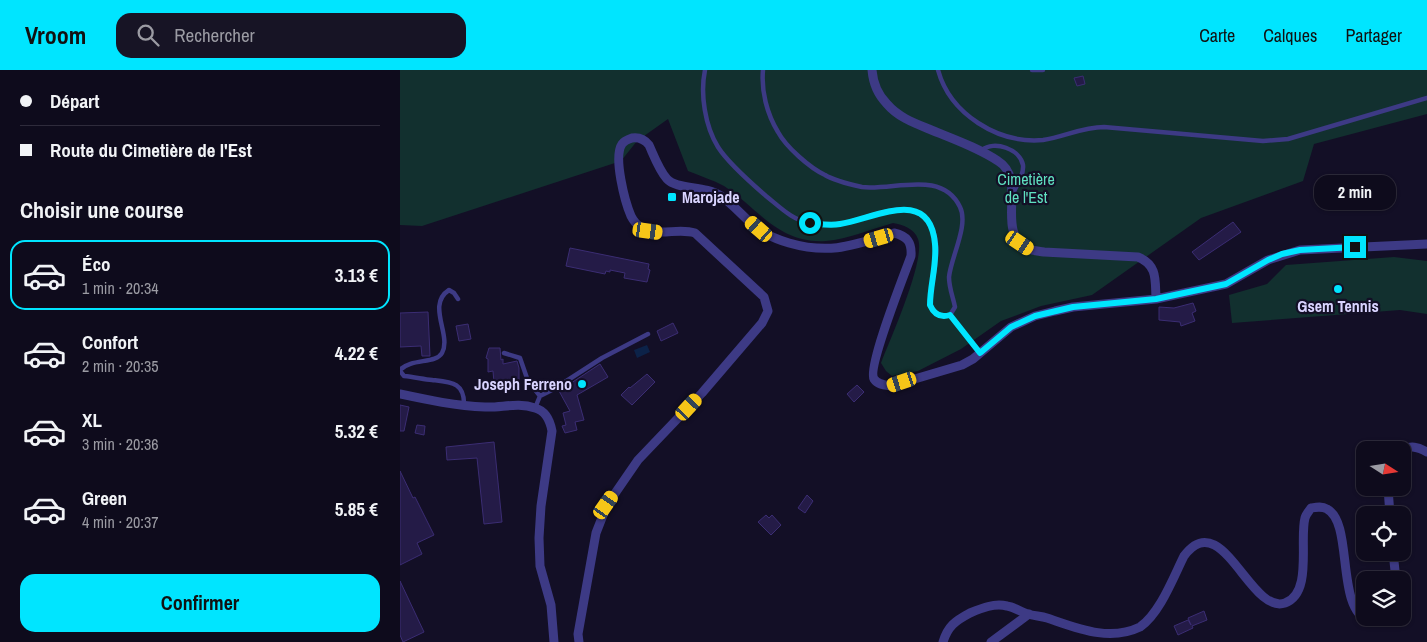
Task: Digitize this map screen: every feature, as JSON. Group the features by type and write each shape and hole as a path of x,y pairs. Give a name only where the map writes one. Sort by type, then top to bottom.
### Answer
{"street":[{"path":"872,70 877,91 886,104 896,112 909,120 981,150 1001,162 1010,177 1013,229 1020,243 1029,249 1044,252 1138,257 1148,261 1153,270 1156,299"},
{"path":"579,642 578,634 596,533 606,505 638,460 702,393 762,323 768,311 764,297 695,233 688,231 661,233 648,231 631,218 622,188 619,158 621,145 624,142 634,138 645,141 650,145 666,178 671,182 682,186 699,187 721,196 759,229 780,240 806,248 834,249 894,233 902,235 908,240 912,247 911,256 877,351 872,372 874,379 881,385 891,386 962,365 980,353 1011,327 1035,316 1073,307 1156,299 1226,284 1268,260 1300,250 1427,244"},
{"path":"400,394 464,406 517,405 535,408 547,416 551,422 552,431 541,506 539,538 540,566 551,605 554,642"},
{"path":"1411,446 1427,452"},
{"path":"943,642 947,629 961,618 985,607 1006,605 1097,636 1132,632 1151,617 1190,548 1198,544 1211,544 1220,549 1236,564 1264,598 1278,604 1285,602 1292,599 1298,591 1302,580 1303,537 1306,516 1311,508 1319,507 1327,509 1339,528 1349,590 1356,608"},
{"path":"992,642 1029,614"}],"lane":[{"path":"705,70 703,81 705,114 718,147 744,178 789,216 810,223 829,225 841,224 902,209 916,212 928,220 934,233 936,246 930,305 933,312 940,316 950,315"},
{"path":"763,70 765,101 778,133 798,155 826,176 862,187 926,184 938,187 955,199 961,208 962,225 950,276 949,287 955,307 950,315"},
{"path":"938,70 952,97 969,116 988,129 1005,137 1030,140 1048,139 1083,129 1104,127 1263,141 1288,139 1427,98"},
{"path":"1032,70 1043,70"},
{"path":"981,150 992,146 1002,147 1012,150 1020,157 1023,166 1022,173 1012,195"},
{"path":"458,299 454,293 448,290 440,300 444,346 438,358 405,364 400,370 404,376 451,382 461,388 464,406"},
{"path":"950,315 980,353"},
{"path":"535,408 540,396 602,358 648,334"},
{"path":"504,353 520,358 528,381 540,396"}],"green space":[{"name":"Cimetière de l'Est","path":"400,70 1427,70 1427,114 1314,144 1303,181 1201,218 1092,295 1041,306 1001,321 961,349 918,371 892,376 881,363 912,281 919,249 916,235 908,228 893,223 851,236 826,241 795,237 770,223 724,186 688,171 668,119 637,141 621,161 422,226 400,225"},
{"name":"Gsem Tennis","path":"1394,257 1427,261 1427,314 1400,310 1232,323 1229,295 1267,284 1286,265"}],"water":[{"path":"647,345 650,352 637,358 634,350"}],"building":[{"path":"1083,76 1085,84 1077,86 1074,78"},
{"path":"1233,222 1241,232 1199,260 1192,252"},
{"path":"570,248 649,264 648,269 650,270 647,282 624,278 625,273 610,270 610,272 606,271 605,274 566,266"},
{"path":"1193,303 1196,311 1192,313 1195,321 1181,326 1180,322 1159,320 1159,307 1174,308"},
{"path":"428,312 430,356 422,356 421,346 400,347 400,313"},
{"path":"673,323 678,333 661,341 657,331"},
{"path":"468,324 471,339 459,341 456,326"},
{"path":"489,348 500,348 503,364 517,361 519,383 494,383 493,371 488,372 488,359 486,358"},
{"path":"600,364 608,377 577,395 584,420 575,422 577,430 565,433 562,426 566,425 563,413 570,411 559,391"},
{"path":"647,374 655,382 632,405 621,395"},
{"path":"857,385 864,392 854,402 847,394"},
{"path":"400,405 409,407 404,431 400,431"},
{"path":"417,425 425,426 424,435 415,433"},
{"path":"494,442 502,522 484,524 477,458 447,460 446,447"},
{"path":"400,471 434,535 417,543 422,554 400,565"},
{"path":"807,495 813,501 805,513 798,508"},
{"path":"766,515 769,518 772,515 781,525 771,535 758,522"},
{"path":"400,581 424,632 403,642 400,635"},
{"path":"1204,611 1207,620 1192,626 1193,628 1178,635 1174,626 1188,620 1191,625 1188,618"}],"place":[{"name":"Marojade","path":"672,197"},
{"name":"Gsem Tennis","path":"1338,289"},
{"name":"Joseph Ferreno","path":"582,384"}],"route":[{"path":"810,223 841,224 902,209 921,214 928,220 934,233 936,246 930,305 933,312 940,316 950,315 980,353 1011,327 1035,316 1073,307 1156,299 1226,284 1282,254 1300,250 1355,247"}]}
